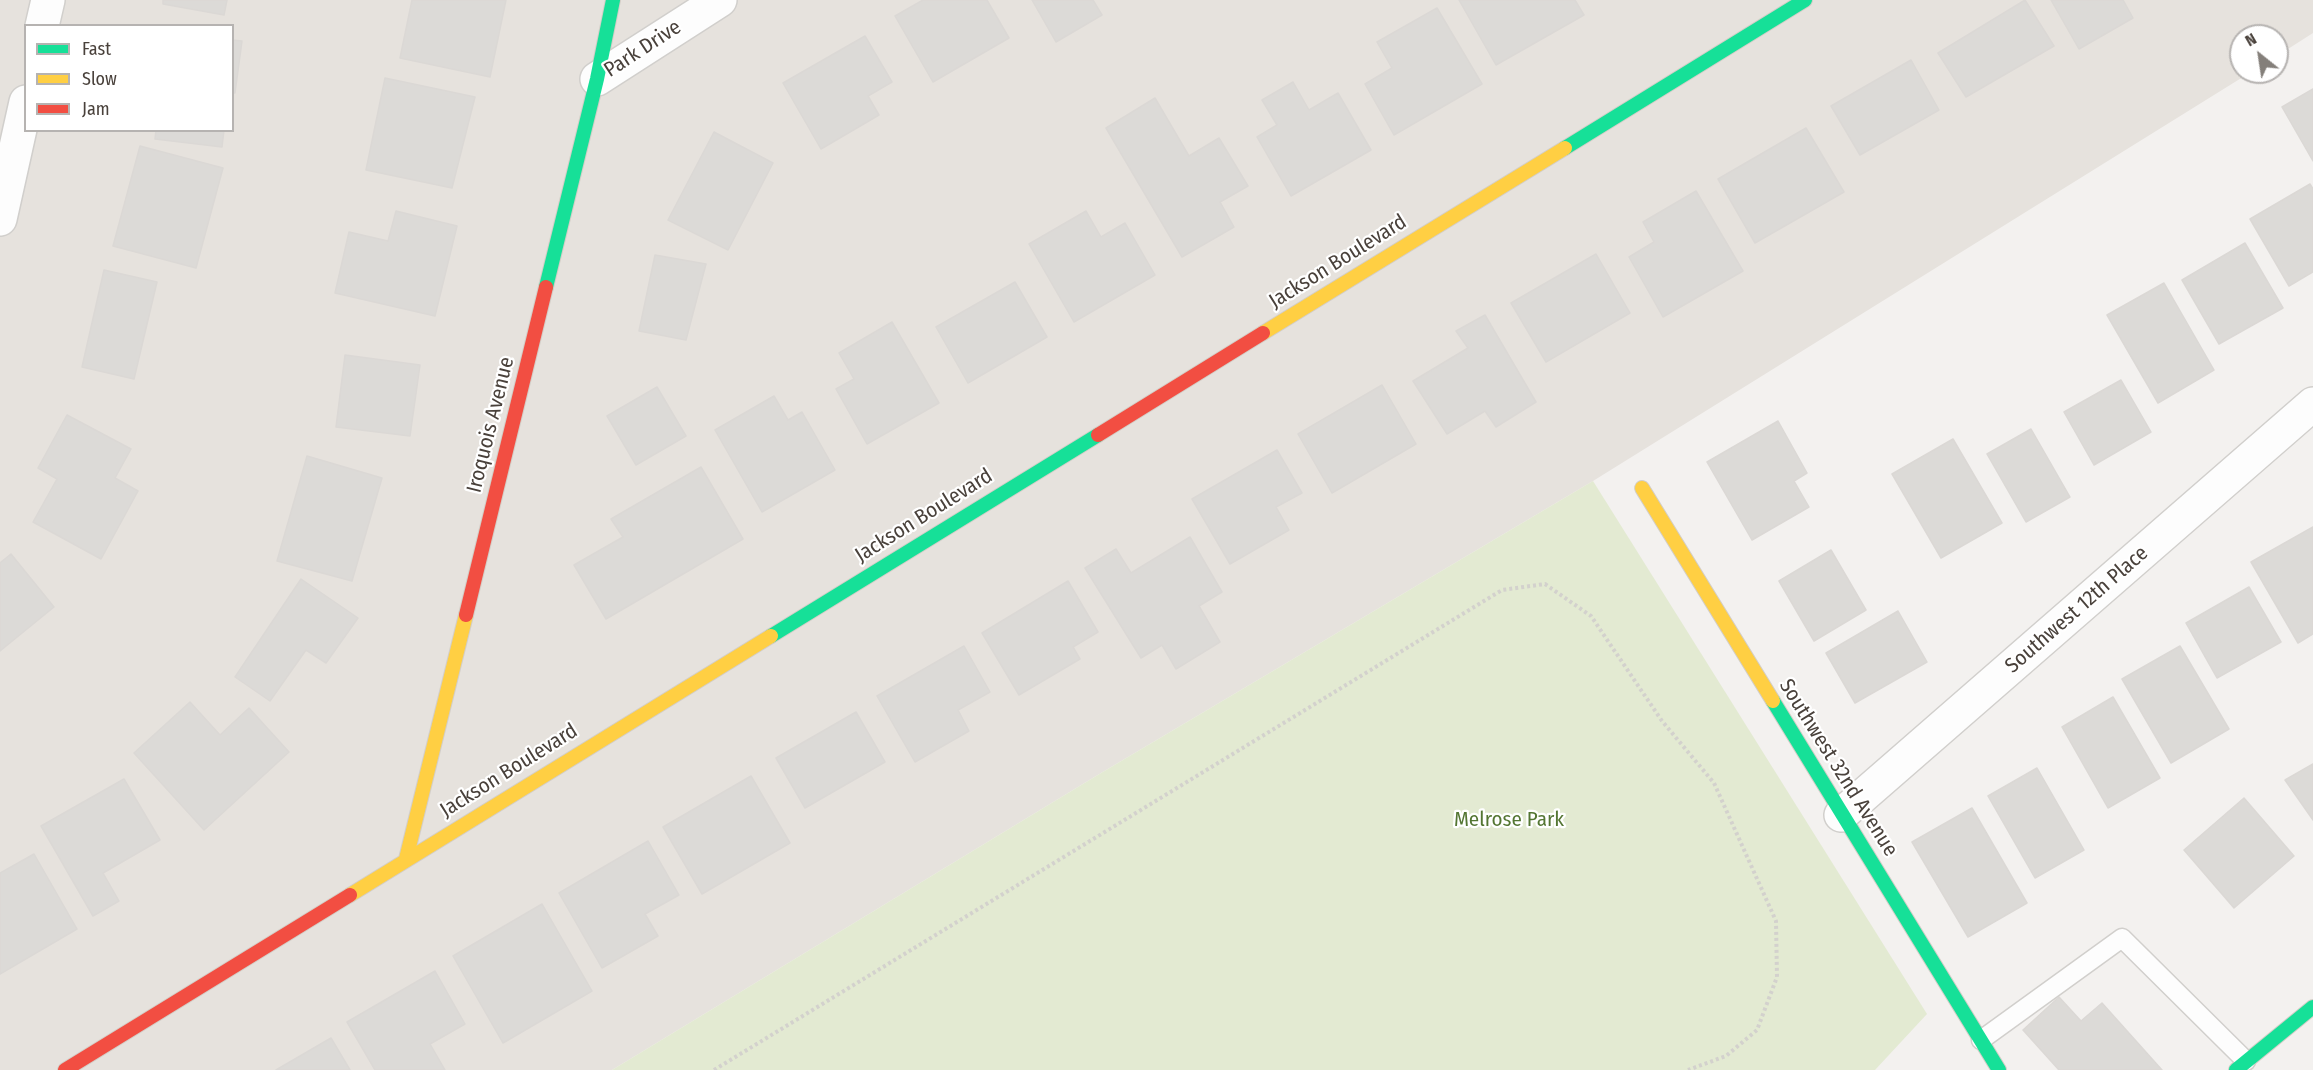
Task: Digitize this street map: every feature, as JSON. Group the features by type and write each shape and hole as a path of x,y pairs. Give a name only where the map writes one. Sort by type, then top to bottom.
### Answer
{"street":[{"path":"42,24 48,0"},
{"name":"Iroquois Avenue","path":"406,859 597,79 613,0"},
{"name":"Park Drive","path":"597,79 720,0"},
{"name":"Jackson Boulevard","path":"65,1070 1805,0"},
{"path":"0,219 24,111"},
{"name":"Southwest 12th Place","path":"1841,815 2313,404"},
{"name":"Southwest 32nd Avenue","path":"1642,488 1999,1070"},
{"path":"2241,1065 2313,1007"}],"lane":[{"path":"1981,1040 2122,938 2241,1065"}],"path":[{"path":"714,1070 1502,590 1545,584 1591,615 1662,721 1714,783 1776,921 1777,977 1757,1030 1726,1056 1688,1070"}],"shaded area":[{"path":"0,0 2313,0 2313,33 2289,48 2289,24 2229,24 2229,84 2232,84 1593,481 1101,773 612,1070 0,1070"}],"green space":[{"name":"Melrose Park","path":"1593,481 1927,1014 1875,1070 612,1070 1101,773"}],"building":[{"path":"163,0 227,0 224,15 163,4"},
{"path":"412,0 506,0 490,77 400,58"},
{"path":"923,0 987,0 1009,38 933,82 895,16"},
{"path":"1032,0 1093,0 1102,15 1056,42"},
{"path":"1459,0 1575,0 1584,15 1496,65"},
{"path":"2025,0 2054,46 1966,97 1938,53"},
{"path":"2051,0 2123,0 2133,18 2079,49"},
{"path":"1437,8 1482,84 1394,135 1365,84 1392,68 1377,42"},
{"path":"865,36 892,82 868,96 879,115 821,149 783,83"},
{"path":"234,40 242,41 234,93"},
{"path":"1911,60 1939,110 1860,155 1831,106"},
{"path":"385,78 475,97 452,188 366,170"},
{"path":"1293,82 1309,110 1338,93 1371,150 1291,196 1257,137 1277,125 1262,100"},
{"path":"2313,89 2313,161 2282,107"},
{"path":"1155,98 1189,156 1219,138 1248,186 1220,202 1234,227 1182,257 1106,128"},
{"path":"1806,128 1844,192 1755,243 1718,179"},
{"path":"156,132 224,132 222,147 155,139"},
{"path":"714,132 773,163 728,250 668,220"},
{"path":"140,146 223,168 196,268 113,246"},
{"path":"2310,184 2313,189 2313,272 2289,286 2250,219"},
{"path":"1696,191 1743,271 1663,317 1629,257 1654,242 1643,222"},
{"path":"396,211 457,226 435,316 335,293 349,232 388,241"},
{"path":"1086,211 1101,237 1125,223 1155,275 1074,322 1029,244"},
{"path":"2245,243 2283,308 2219,344 2182,280"},
{"path":"1596,254 1630,313 1546,362 1511,303"},
{"path":"655,255 706,264 686,340 639,331"},
{"path":"104,270 157,282 134,379 82,367"},
{"path":"1015,282 1047,337 968,383 936,327"},
{"path":"2164,283 2214,370 2158,403 2107,315"},
{"path":"1485,315 1536,402 1496,427 1485,411 1447,434 1413,381 1468,348 1456,331"},
{"path":"892,322 939,403 867,444 836,389 854,379 839,353"},
{"path":"345,355 420,365 410,436 336,427"},
{"path":"2121,380 2151,432 2094,465 2064,412"},
{"path":"1382,385 1416,444 1332,493 1298,434"},
{"path":"657,387 686,436 636,465 607,416"},
{"path":"774,396 788,420 802,412 835,470 762,512 715,430"},
{"path":"67,415 131,449 115,478 138,491 101,559 33,522 57,479 38,468"},
{"path":"1778,421 1807,473 1794,481 1809,507 1752,540 1707,462"},
{"path":"2031,429 2070,497 2026,522 1987,454"},
{"path":"1953,439 2002,523 1941,558 1892,474"},
{"path":"1277,450 1302,493 1276,507 1289,530 1230,564 1192,499"},
{"path":"307,456 382,478 352,581 277,561"},
{"path":"701,467 743,539 606,619 574,565 623,537 611,519"},
{"path":"2313,527 2313,634 2298,643 2251,562"},
{"path":"1190,537 1222,592 1199,606 1220,642 1176,669 1162,645 1141,658 1085,568 1116,549 1131,573"},
{"path":"1831,550 1866,610 1814,641 1779,581"},
{"path":"11,554 54,607 0,651 0,563"},
{"path":"301,579 358,618 326,663 306,650 270,701 235,677"},
{"path":"1068,581 1098,632 1073,647 1080,659 1019,695 982,633"},
{"path":"2249,587 2281,642 2217,678 2186,623"},
{"path":"1898,611 1927,662 1855,703 1826,653"},
{"path":"964,646 990,692 958,710 969,731 915,762 877,696"},
{"path":"2180,646 2229,729 2171,763 2122,679"},
{"path":"2113,697 2160,778 2108,808 2062,727"},
{"path":"190,702 220,735 249,708 289,752 204,830 134,753"},
{"path":"856,712 885,762 805,808 776,758"},
{"path":"2313,764 2313,820 2285,780"},
{"path":"2037,768 2084,850 2035,878 1988,796"},
{"path":"751,776 790,843 702,894 663,827"},
{"path":"124,779 160,840 103,873 119,901 93,916 41,826"},
{"path":"2244,798 2294,856 2234,908 2184,850"},
{"path":"1972,808 2027,903 1968,937 1912,842"},
{"path":"648,841 679,895 645,914 658,936 602,968 559,893"},
{"path":"34,854 77,929 0,974 0,873"},
{"path":"542,904 592,991 503,1043 453,956"},
{"path":"435,971 465,1024 430,1044 445,1070 375,1070 347,1022"},
{"path":"2059,997 2081,1021 2102,1003 2162,1070 2059,1070 2023,1030"},
{"path":"331,1038 350,1070 276,1070"}],"traffic: fast":[{"path":"546,287 597,79 613,0"},
{"path":"1565,148 1805,0"},
{"path":"771,636 1098,435"},
{"path":"1773,701 1999,1070"},
{"path":"2236,1070 2313,1007"}],"traffic: slow":[{"path":"1263,333 1565,148"},
{"path":"1642,488 1773,701"},
{"path":"406,859 466,615"},
{"path":"350,895 771,636"}],"traffic: jam":[{"path":"466,615 546,287"},
{"path":"1098,435 1263,333"},
{"path":"65,1070 350,895"}]}
